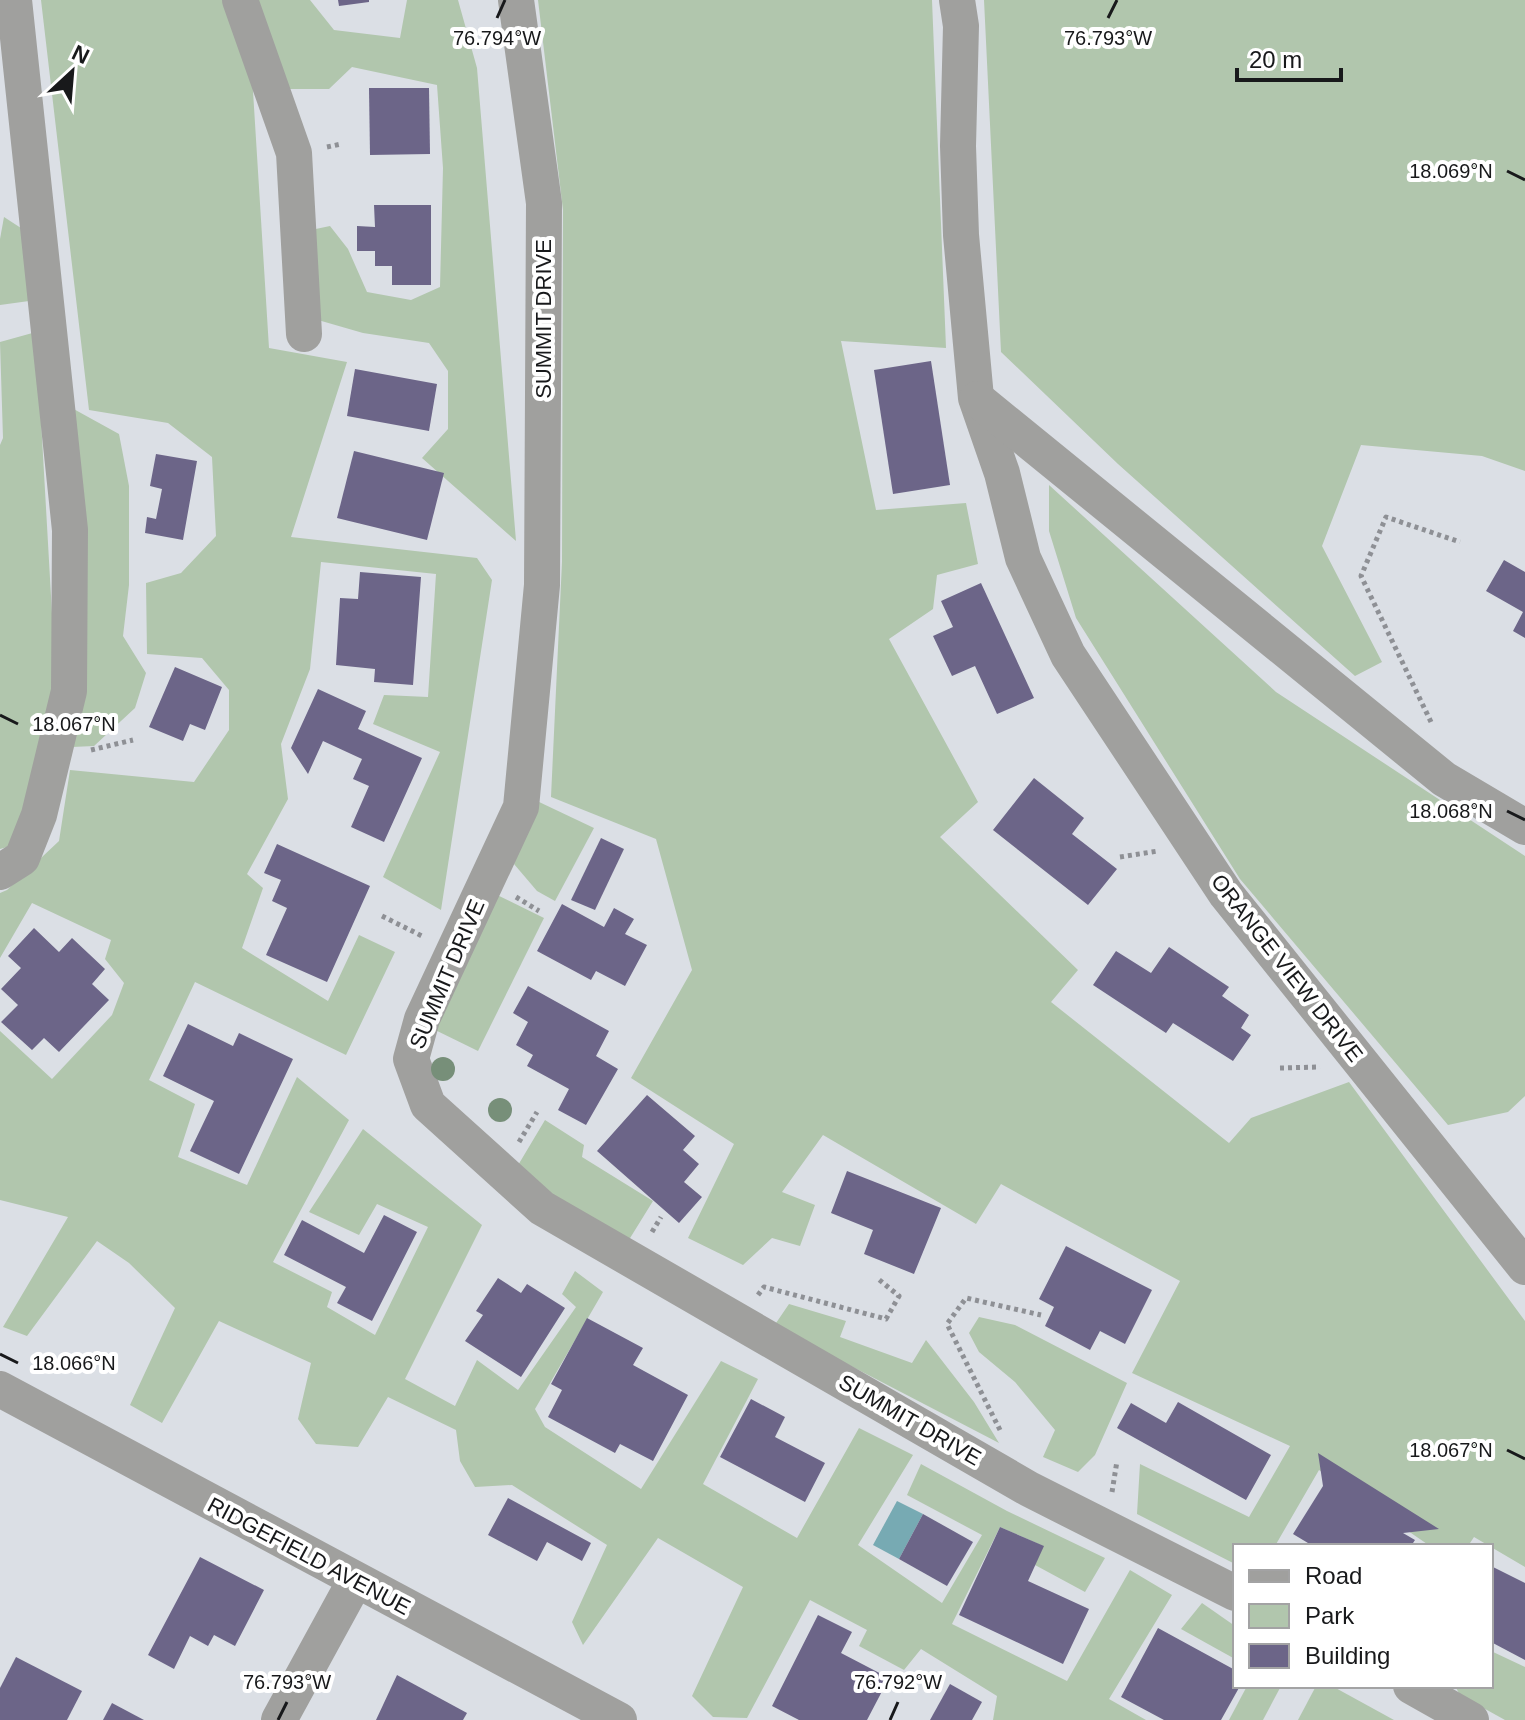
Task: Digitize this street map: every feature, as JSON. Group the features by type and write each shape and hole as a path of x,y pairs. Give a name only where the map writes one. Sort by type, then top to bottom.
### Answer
{"street":[{"path":"0,872 22,858 39,815 69,691 70,530 14,0"},
{"path":"240,0 294,153 304,334"},
{"name":"SUMMIT DRIVE","path":"516,0 544,203 542,585 521,807 422,1019 411,1059 428,1105 542,1208 1029,1489 1233,1592"},
{"name":"ORANGE VIEW DRIVE","path":"957,0 961,26 958,146 961,235 976,398 1002,473 1023,558 1068,655 1226,894 1525,1267"},
{"path":"976,398 1444,779 1525,827"},
{"name":"RIDGEFIELD AVENUE","path":"0,1389 619,1720"},
{"path":"279,1720 355,1581"},
{"path":"1415,1688 1471,1720"}],"path":[{"path":"1437,736 1361,576 1386,517 1460,542"},
{"path":"382,916 454,951"},
{"path":"738,1321 764,1287 886,1319 899,1296 877,1278"},
{"path":"1002,1436 947,1324 966,1298 1041,1315"}],"green space":[{"path":"41,0 225,0 251,59 269,348 347,362 291,537 477,558 492,580 441,910 383,877 440,752 373,724 384,695 428,697 436,574 321,562 310,669 281,744 288,799 247,874 263,888 242,948 328,1001 359,935 395,952 346,1055 195,982 149,1080 195,1104 178,1157 247,1185 297,1077 349,1120 273,1262 332,1292 327,1307 375,1335 428,1227 377,1204 359,1235 309,1212 363,1129 482,1225 405,1379 455,1406 477,1360 518,1390 576,1307 562,1294 575,1271 603,1292 535,1409 545,1427 641,1489 721,1361 758,1379 703,1484 797,1538 859,1428 913,1455 858,1545 942,1603 982,1535 907,1495 921,1464 1007,1511 1105,1558 1085,1592 1035,1565 1043,1546 1000,1527 952,1624 1067,1681 1130,1570 1172,1595 1109,1699 1146,1720 993,1720 997,1696 921,1649 904,1670 859,1646 867,1630 810,1600 747,1718 713,1717 692,1696 743,1587 658,1538 583,1645 572,1622 607,1545 512,1485 475,1487 460,1461 456,1430 388,1397 358,1447 316,1444 298,1419 311,1363 219,1321 162,1423 130,1405 175,1308 129,1263 97,1241 27,1336 3,1327 68,1217 0,1200 0,1031 52,1079 112,1015 124,983 105,959 111,940 32,903 0,958 0,893 59,841 70,770 194,782 229,730 229,690 202,658 147,654 146,583 181,573 216,536 212,457 168,423 89,410"},
{"path":"249,0 310,0 334,30 400,38 407,0 458,0 477,68 516,541 422,458 448,429 448,371 429,343 363,333 318,320 311,230 330,226 348,249 367,292 411,300 440,287 443,168 437,85 352,67 329,89 285,89"},
{"path":"538,0 932,0 946,348 841,341 876,510 966,503 978,564 937,575 933,609 889,639 978,802 940,837 1078,970 1051,1002 1229,1143 1251,1118 1349,1082 1525,1321 1525,1567 1493,1548 1493,1544 1486,1544 1474,1537 1469,1544 1427,1544 1319,1470 1276,1544 1233,1544 1233,1563 1137,1514 1140,1464 1249,1517 1290,1446 1132,1373 1180,1281 1001,1184 976,1224 823,1135 782,1192 815,1205 800,1246 772,1238 743,1265 688,1238 734,1144 631,1078 692,970 656,839 551,797 562,562 563,210"},
{"path":"984,0 1525,0 1525,471 1482,456 1361,445 1322,546 1382,662 1355,676 1118,464 1001,352"},
{"path":"4,217 24,230 29,301 0,305 0,239"},
{"path":"36,332 56,684 36,777 11,846 0,849 0,445 3,438 0,342"},
{"path":"70,407 119,434 129,486 129,585 123,636 146,673 135,708 94,746 72,747"},
{"path":"1049,485 1276,692 1525,856 1525,1096 1508,1112 1448,1125 1240,879 1076,618 1049,531"},
{"path":"537,801 594,828 555,901 537,891 514,864"},
{"path":"493,893 544,918 478,1051 427,1026"},
{"path":"545,1120 584,1145 582,1157 653,1201 627,1243 514,1172"},
{"path":"789,1304 846,1321 840,1337 912,1363 926,1340 974,1402 999,1443 774,1326"},
{"path":"979,1317 1015,1325 1127,1383 1095,1455 1078,1472 1043,1457 1055,1430 1015,1382 979,1352 969,1333"},
{"path":"1202,1603 1233,1625 1233,1658 1181,1629"},
{"path":"1493,1652 1525,1667 1525,1720 1505,1720 1460,1695 1456,1688 1493,1688"},
{"path":"1246,1688 1280,1688 1263,1720 1229,1720"},
{"path":"1315,1688 1336,1688 1394,1720 1298,1720"}],"water":[{"path":"897,1501 923,1514 899,1559 873,1545"}],"building":[{"path":"338,0 369,0 369,2 339,6"},
{"path":"369,88 429,88 430,154 370,155"},
{"path":"374,205 431,205 431,285 392,285 392,266 375,266 375,251 357,251 357,226 375,227"},
{"path":"931,361 950,485 893,494 874,370"},
{"path":"355,369 437,384 429,431 347,416"},
{"path":"354,451 444,473 427,540 337,518"},
{"path":"156,454 197,461 183,540 145,533 147,517 156,519 162,489 150,486"},
{"path":"1504,560 1525,572 1525,638 1513,631 1523,612 1486,591"},
{"path":"360,572 421,577 413,685 374,682 375,669 336,665 340,598 358,599"},
{"path":"981,583 1034,698 997,714 975,666 952,676 933,636 953,627 941,601"},
{"path":"175,667 222,687 205,730 190,724 183,741 149,727"},
{"path":"318,689 366,711 358,729 422,758 384,842 351,827 369,786 353,779 362,759 323,741 308,774 291,748"},
{"path":"1034,778 1084,818 1072,834 1117,869 1088,905 993,830"},
{"path":"601,838 624,849 595,910 571,900"},
{"path":"277,844 370,886 327,982 266,955 287,908 272,901 281,880 264,873"},
{"path":"562,904 604,927 614,908 634,919 625,934 647,945 625,986 596,971 591,980 537,951"},
{"path":"34,928 59,952 72,938 105,969 92,984 109,1000 59,1052 44,1038 32,1050 1,1022 18,1005 1,989 21,968 8,956"},
{"path":"1169,947 1229,987 1222,996 1249,1015 1241,1028 1251,1035 1233,1061 1173,1023 1166,1033 1093,985 1116,951 1151,973"},
{"path":"528,986 609,1031 596,1056 618,1069 586,1125 558,1110 569,1089 527,1066 533,1055 516,1045 528,1022 513,1013"},
{"path":"188,1024 233,1046 239,1033 293,1059 239,1174 190,1151 214,1101 163,1076"},
{"path":"647,1095 695,1136 683,1150 699,1164 684,1182 702,1197 679,1223 597,1151"},
{"path":"847,1171 941,1208 914,1274 864,1254 873,1230 831,1213"},
{"path":"384,1215 417,1232 372,1321 337,1303 346,1287 284,1255 302,1220 364,1253"},
{"path":"1066,1246 1152,1290 1125,1344 1100,1331 1090,1350 1045,1326 1054,1307 1039,1299"},
{"path":"498,1278 521,1293 527,1284 565,1308 521,1377 465,1341 483,1315 476,1311"},
{"path":"587,1318 643,1348 633,1365 688,1395 653,1461 620,1444 615,1453 548,1417 562,1390 551,1384"},
{"path":"751,1399 785,1417 775,1437 825,1463 805,1502 720,1457"},
{"path":"1178,1402 1271,1455 1246,1500 1117,1428 1131,1403 1166,1423"},
{"path":"1318,1453 1439,1529 1403,1533 1415,1540 1412,1544 1310,1544 1293,1534 1323,1486"},
{"path":"508,1498 591,1543 582,1561 547,1542 537,1561 488,1535"},
{"path":"923,1514 973,1542 947,1586 899,1559"},
{"path":"1000,1527 1044,1546 1028,1581 1089,1609 1063,1664 959,1615"},
{"path":"200,1557 264,1590 235,1646 214,1635 208,1646 190,1636 174,1669 148,1655"},
{"path":"1493,1567 1525,1583 1525,1660 1493,1643"},
{"path":"818,1615 852,1632 841,1653 889,1678 867,1720 799,1720 772,1706"},
{"path":"1158,1628 1233,1669 1233,1688 1239,1688 1221,1720 1164,1720 1121,1697"},
{"path":"16,1657 82,1691 67,1720 0,1720 0,1688"},
{"path":"397,1675 467,1713 463,1720 376,1720"},
{"path":"950,1684 982,1702 972,1720 930,1720"},
{"path":"112,1703 144,1720 103,1720"}]}
